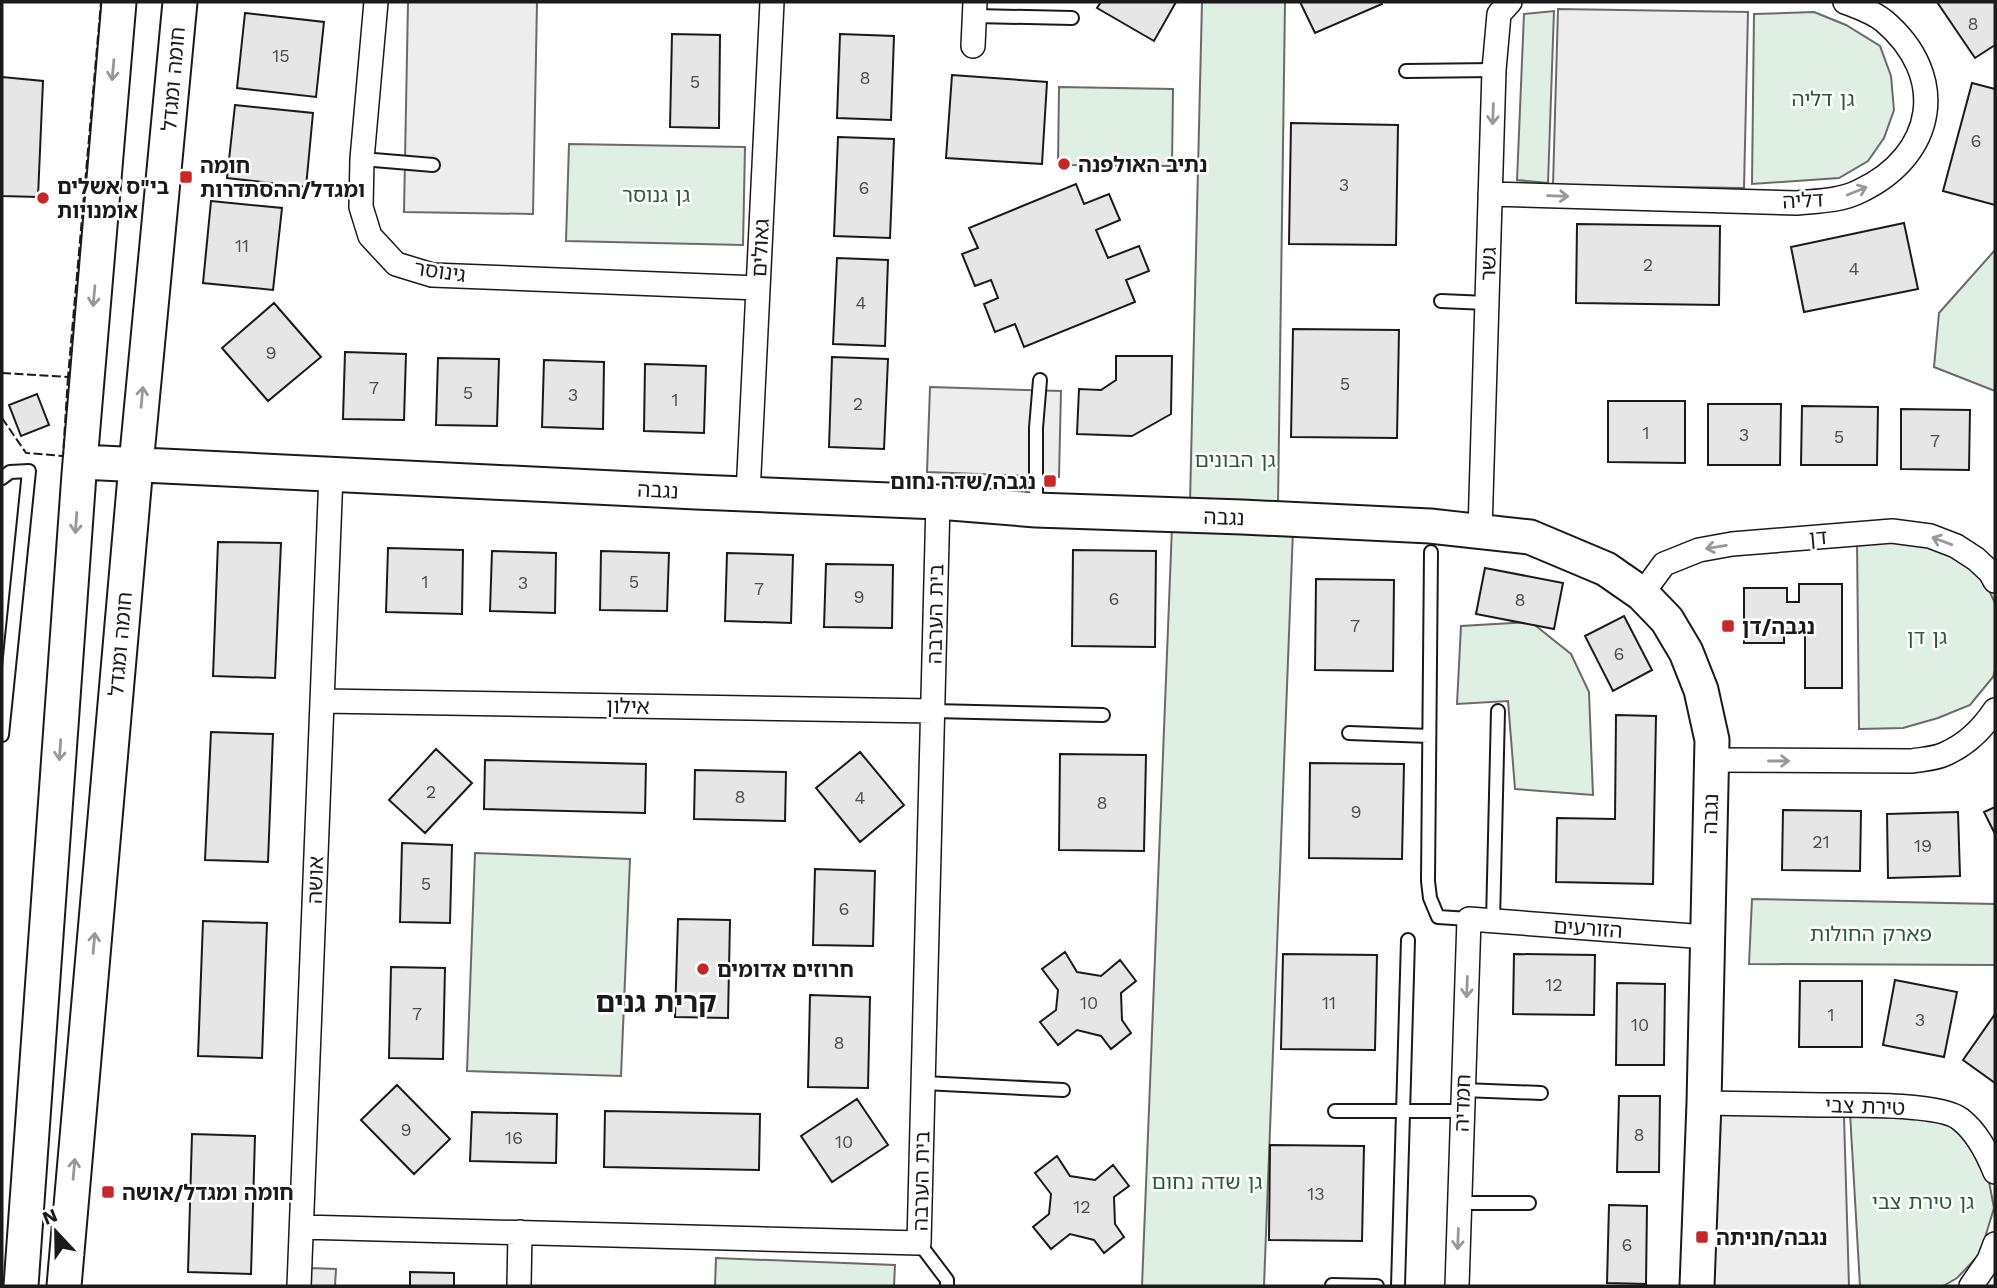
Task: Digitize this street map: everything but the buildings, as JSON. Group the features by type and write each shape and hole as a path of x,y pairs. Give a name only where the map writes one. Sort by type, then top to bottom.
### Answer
{"street":[{"path":"21,1286 81,462 119,2"},
{"name":"חומה ומגדל","path":"64,1286 136,465 180,2"},
{"name":"גינוסר","path":"376,2 362,159 361,207 370,236 396,264 432,275 758,288"},
{"name":"גאולים","path":"748,494 772,2"},
{"name":"גשר","path":"1480,531 1494,70 1499,14 1510,2"},
{"name":"דליה","path":"1490,194 1797,203 1831,200 1859,192 1886,175 1907,157 1920,135 1926,109 1925,86 1917,64 1902,40 1882,20 1845,2"},
{"path":"974,46 975,9"},
{"name":"נגבה","path":"81,462 938,502 1036,510 1242,517 1480,531 1530,537 1606,569 1642,594 1667,620 1686,652 1701,690 1712,740 1697,1286"},
{"name":"אושה","path":"299,1286 331,474"},
{"name":"בית הערבה","path":"302,1227 919,1243 938,502"},
{"name":"דן","path":"1642,594 1664,564 1699,550 1732,544 1892,531 1930,536 1956,546 1976,559 1995,581"},
{"name":"אילון","path":"323,701 933,711"},
{"path":"1711,761 1912,761 1943,755 1967,741 1995,709"},
{"name":"הזורעים","path":"1469,919 1706,937"},
{"name":"חמדיה","path":"1457,1286 1469,919"},
{"name":"טירת צבי","path":"1704,1103 1893,1106 1934,1110 1958,1117 1977,1136 1995,1172"},
{"path":"519,1286 520,1232"},
{"path":"1971,1286 1989,1260 1995,1244"}],"lane":[{"path":"975,9 1072,18"},
{"path":"1406,71 1494,70"},
{"path":"362,159 433,165"},
{"path":"1441,302 1487,303"},
{"path":"1036,510 1036,428 1040,380"},
{"path":"2,478 10,472 29,471 2,735"},
{"path":"1431,552 1428,881 1430,898 1438,917 1469,919"},
{"path":"1493,921 1497,710"},
{"path":"933,711 1102,715"},
{"path":"1349,733 1429,736"},
{"path":"1398,1286 1408,940"},
{"path":"923,1083 1063,1090"},
{"path":"1335,1111 1403,1111 1462,1100 1541,1093"},
{"path":"1460,1203 1529,1203"},
{"path":"919,1243 947,1280 947,1286"},
{"path":"1332,1285 1377,1286"}],"green space":[{"name":"גן הבונים","path":"1202,2 1285,2 1278,505 1190,502"},
{"path":"1554,11 1548,183 1517,180 1524,14"},
{"name":"גן דליה","path":"1814,12 1846,25 1880,46 1891,76 1894,110 1884,138 1868,161 1839,178 1752,184 1754,14"},
{"path":"1059,87 1173,89 1172,166 1058,165"},
{"name":"גן גנוסר","path":"569,144 745,147 743,245 566,241"},
{"path":"1995,250 1995,391 1934,367 1939,313"},
{"name":"גן שדה נחום","path":"1172,527 1293,530 1264,1286 1142,1286"},
{"name":"גן דן","path":"1857,543 1917,543 1958,554 1986,584 1995,603 1995,670 1993,677 1970,705 1903,728 1859,729"},
{"path":"1531,622 1571,654 1589,692 1593,795 1515,789 1508,701 1457,704 1461,626"},
{"path":"475,853 630,859 621,1076 467,1071"},
{"name":"פארק החולות","path":"1752,899 1995,904 1995,965 1749,964"},
{"name":"גן טירת צבי","path":"1850,1113 1918,1116 1951,1126 1969,1143 1987,1171 1994,1208 1980,1254 1957,1278 1943,1286 1860,1286"},
{"path":"716,1258 895,1265 894,1286 715,1286"}],"shaded area":[{"path":"408,2 537,2 533,214 404,212"},
{"path":"1558,9 1748,12 1744,188 1553,185"},
{"path":"930,387 1061,391 1059,477 927,472"},
{"path":"1714,1114 1844,1117 1849,1286 1713,1286"},
{"path":"310,1268 336,1269 335,1286 309,1286"}],"fence":[{"path":"2,373 68,377 101,2"},
{"path":"2,418 26,453 63,456 68,377"}],"place":[{"name":"נתיב האולפנה","path":"1064,164"},
{"name":"חומה ומגדל/ההסתדרות","path":"186,177"},
{"name":"בי\"ס אשלים אומנויות","path":"43,198"},
{"name":"נגבה/שדה נחום","path":"1050,481"},
{"name":"נגבה/דן","path":"1728,626"},
{"name":"חרוזים אדומים","path":"703,969"},
{"name":"חומה ומגדל/אושה","path":"108,1192"},
{"name":"נגבה/חניתה","path":"1702,1237"}],"district":[{"name":"קרית גנים","path":"656,1002"}]}
